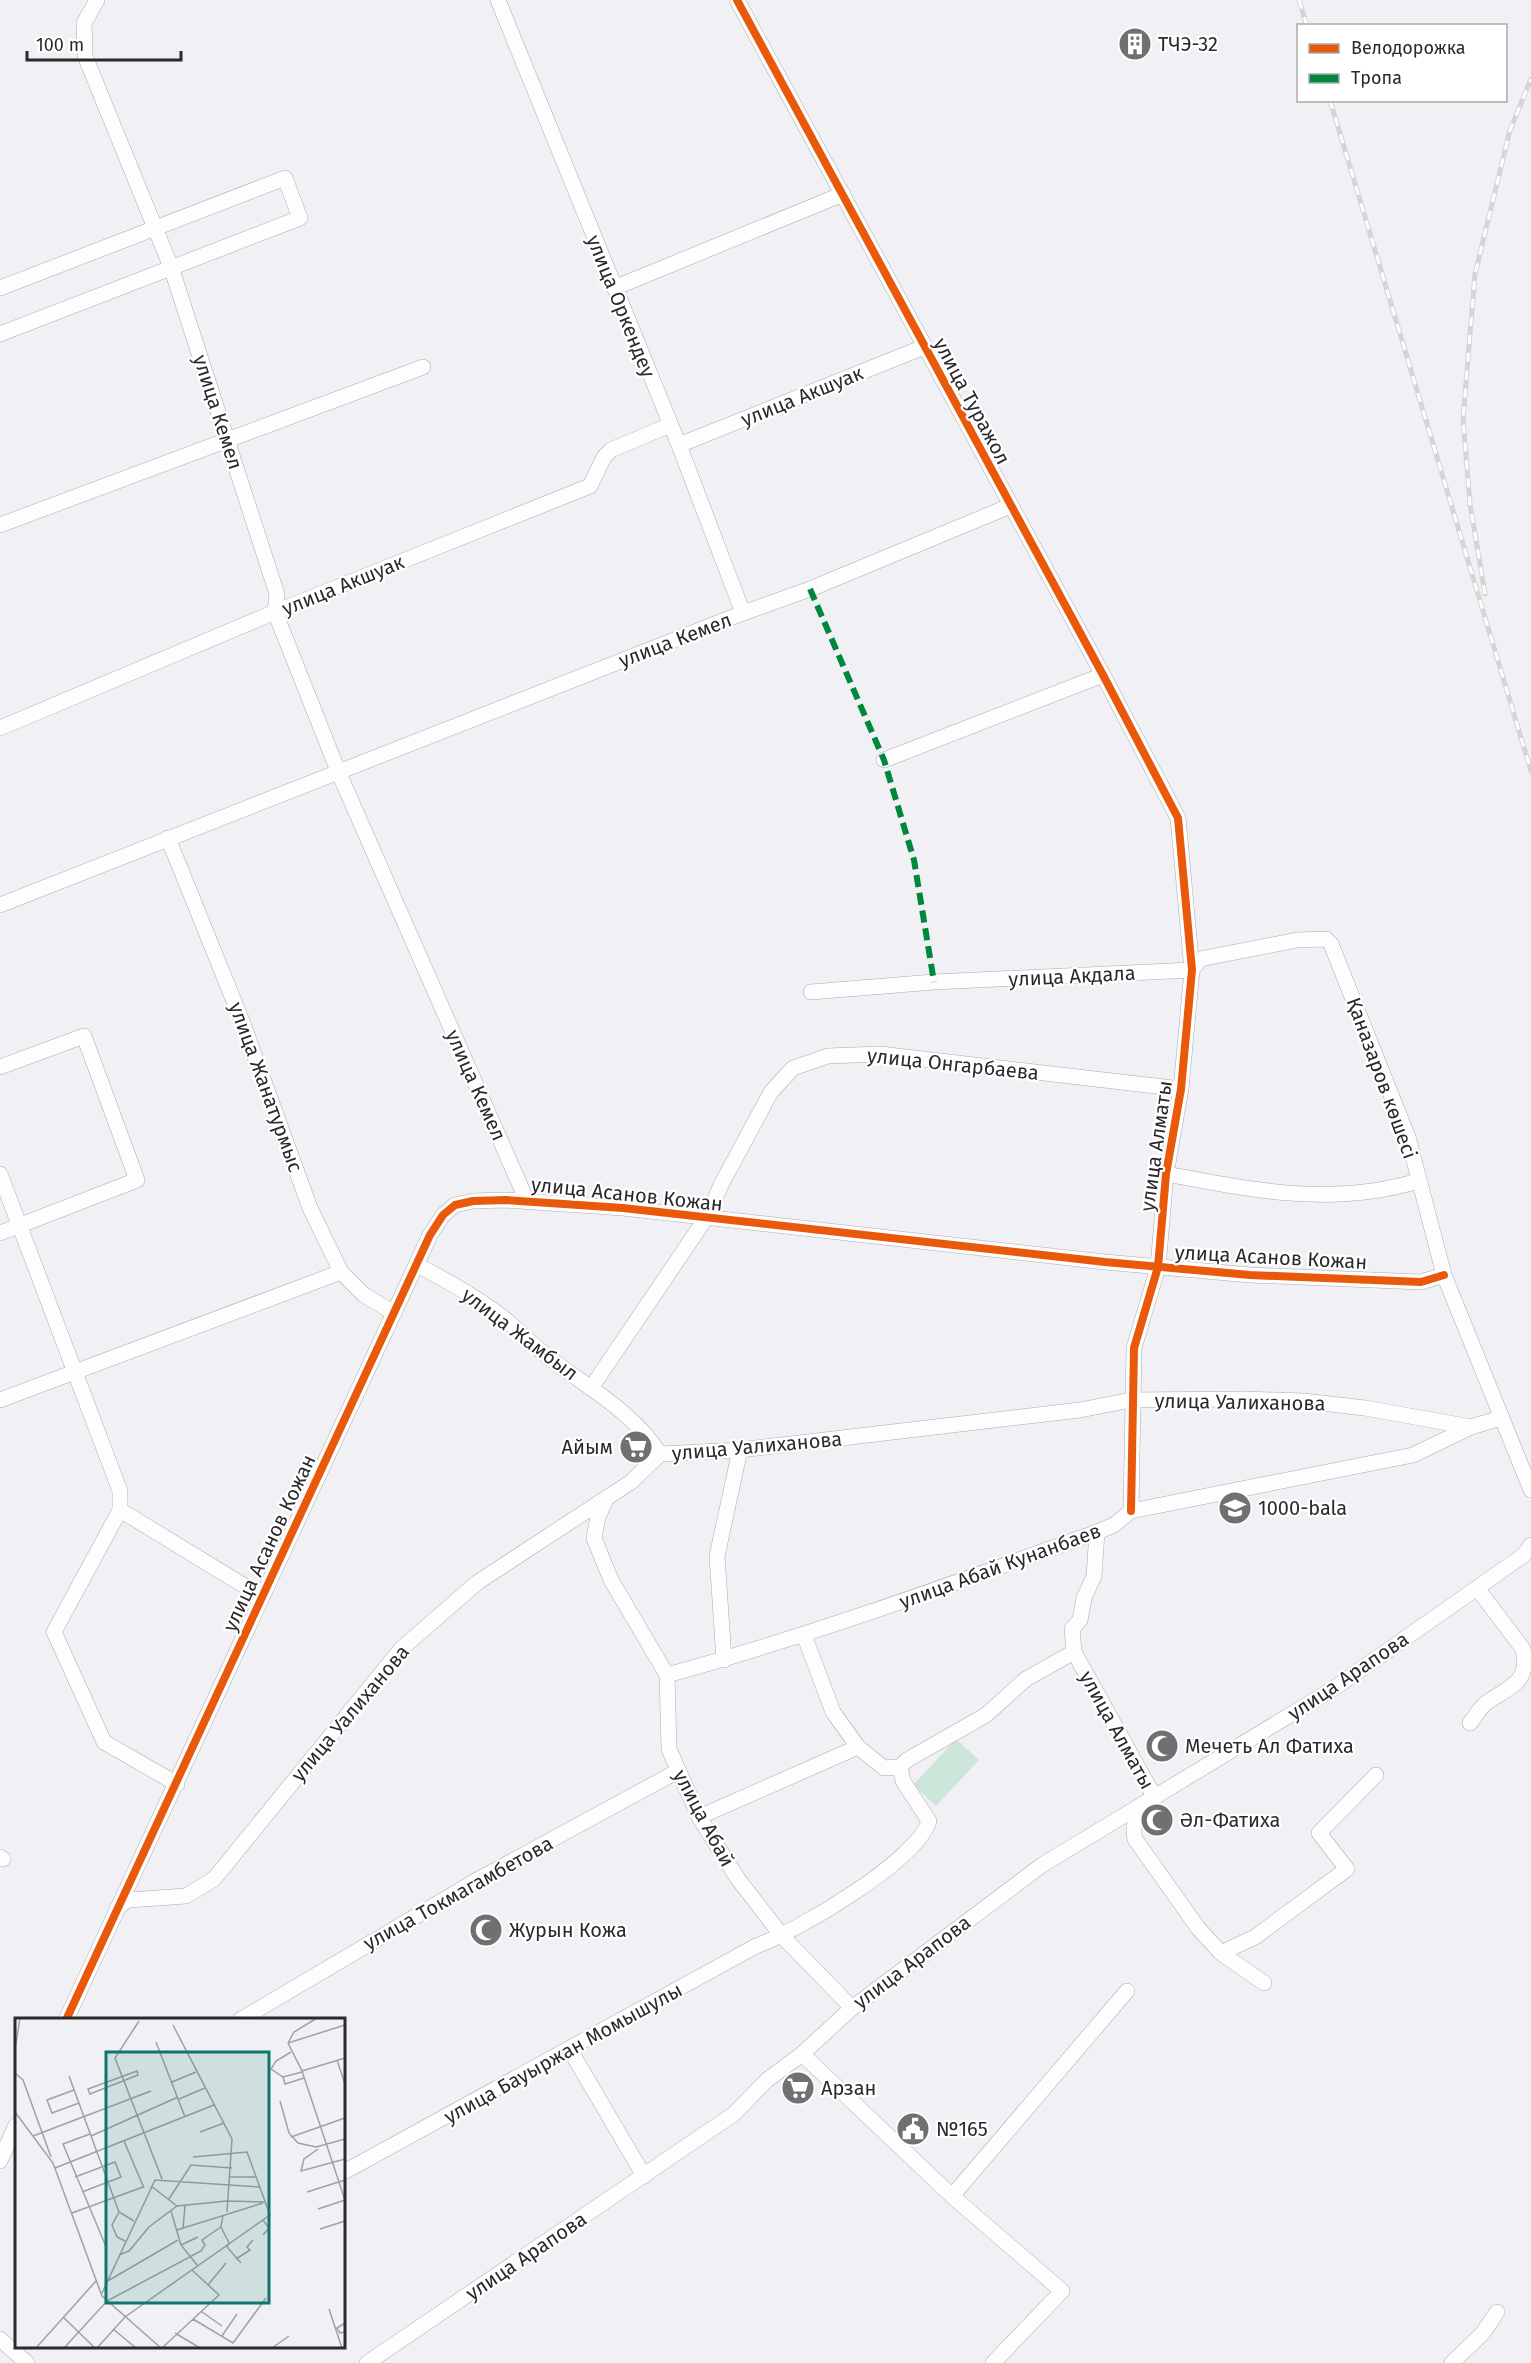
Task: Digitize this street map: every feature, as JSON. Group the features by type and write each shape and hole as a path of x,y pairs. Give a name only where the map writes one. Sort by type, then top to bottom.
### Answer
{"street":[{"name":"улица Кемел","path":"97,0 84,23 85,56 171,267 277,594 275,612 338,771 527,1201"},
{"name":"улица Оркендеу","path":"498,0 679,445 743,613"},
{"name":"улица Туражол","path":"737,0 1103,675 1178,818"},
{"path":"0,288 285,178 300,218 0,334"},
{"path":"614,288 843,194"},
{"name":"улица Акшуак","path":"679,445 924,346"},
{"path":"0,525 423,366"},
{"name":"улица Акшуак","path":"0,728 275,612 590,486 604,457 611,450 670,425"},
{"name":"улица Кемел","path":"0,905 743,613 810,589 1010,506"},
{"path":"884,760 1103,675"},
{"name":"улица Алматы","path":"1131,1511 1131,1400 1134,1348 1158,1267 1166,1174 1180,1089 1192,970 1178,818"},
{"name":"улица Жанатурмыс","path":"168,838 242,1021 310,1208 341,1272 364,1294 394,1313"},
{"name":"улица Акдала","path":"811,992 934,982 1192,970 1200,959 1311,938 1326,939"},
{"name":"Қаназаров көшесі","path":"1326,939 1331,944 1408,1137 1444,1275 1531,1490"},
{"path":"0,1067 84,1036 137,1180 0,1233"},
{"name":"улица Онгарбаева","path":"706,1218 771,1092 793,1068 828,1056 880,1054 1180,1089"},
{"path":"0,1174 120,1491 120,1510 54,1632 104,1742 177,1784"},
{"path":"1166,1174 1276,1192 1317,1195 1383,1192 1418,1182"},
{"name":"улица Асанов Кожан","path":"66,2018 430,1235 443,1215 455,1205 473,1201 527,1201 1251,1275 1421,1282 1444,1275"},
{"name":"улица Жамбыл","path":"591,1388 706,1218"},
{"name":"улица Жамбыл","path":"417,1265 459,1287 504,1319 647,1433 660,1454"},
{"path":"0,1400 341,1272"},
{"name":"улица Уалиханова","path":"117,1908 128,1900 186,1896 214,1879 401,1649 478,1582 631,1482 660,1454 740,1450 1080,1410 1131,1400 1304,1401 1365,1408 1471,1427 1501,1418"},
{"name":"улица Абай Кунанбаев","path":"667,1675 724,1660 918,1597 1097,1532 1114,1525 1131,1511 1413,1455 1471,1427"},
{"path":"724,1660 717,1556 740,1450"},
{"name":"улица Абай","path":"607,1498 598,1517 594,1538 601,1560 667,1675 669,1749 699,1817 738,1879 783,1936 852,2008"},
{"path":"120,1510 261,1596"},
{"name":"улица Алматы","path":"1097,1532 1094,1576 1084,1598 1080,1620 1072,1629 1074,1652 1155,1798 1136,1817 1132,1828 1135,1839 1175,1898 1221,1953 1264,1983"},
{"name":"улица Арапова","path":"367,2363 734,2114 767,2080 802,2054 852,2008 1042,1865 1333,1689 1524,1555 1531,1545"},
{"path":"1470,1722 1487,1701 1510,1690 1523,1675 1528,1661 1523,1649 1477,1588"},
{"path":"804,1635 833,1712 858,1747 884,1768 900,1767 907,1760 986,1715 1026,1679 1074,1652"},
{"path":"699,1817 858,1747"},
{"name":"улица Бауыржан Момышулы","path":"345,2171 756,1946 783,1936 886,1870 926,1831 929,1821 926,1812 903,1781 900,1767"},
{"name":"улица Токмагамбетова","path":"242,2018 459,1891 678,1771"},
{"path":"1221,1953 1255,1937 1347,1869 1319,1833 1377,1774"},
{"path":"952,2196 1126,1992"},
{"path":"570,2050 644,2176"},
{"path":"802,2054 952,2196 1062,2291 993,2363"},
{"path":"0,2163 15,2127"},
{"path":"0,2163 15,2159"},
{"path":"1452,2363 1484,2333 1497,2312"},
{"path":"6,2346 27,2363"}],"green space":[{"path":"956,1739 979,1760 936,1806 913,1785"}],"railway":[{"path":"1299,0 1306,24"},
{"path":"1485,594 1470,504 1463,419 1475,274 1510,130 1531,79"},
{"path":"1331,102 1531,771"}],"marked path":[{"path":"810,589 884,760 914,860 934,982"}],"cycle path":[{"path":"737,0 1103,675 1178,818 1192,970 1181,1089 1166,1174 1158,1267 1134,1348 1131,1511"},
{"path":"67,2018 430,1235 443,1215 455,1205 473,1201 506,1200 623,1208 1105,1262 1250,1275 1421,1282 1444,1275"}],"place":[{"name":"ТЧЭ-32","path":"1135,44"},
{"name":"Айым","path":"636,1447"},
{"name":"1000-bala","path":"1235,1508"},
{"name":"Мечеть Ал Фатиха","path":"1162,1746"},
{"name":"Әл-Фатиха","path":"1157,1820"},
{"name":"Журын Кожа","path":"486,1930"},
{"name":"Арзан","path":"798,2088"},
{"name":"№165","path":"913,2129"}]}
